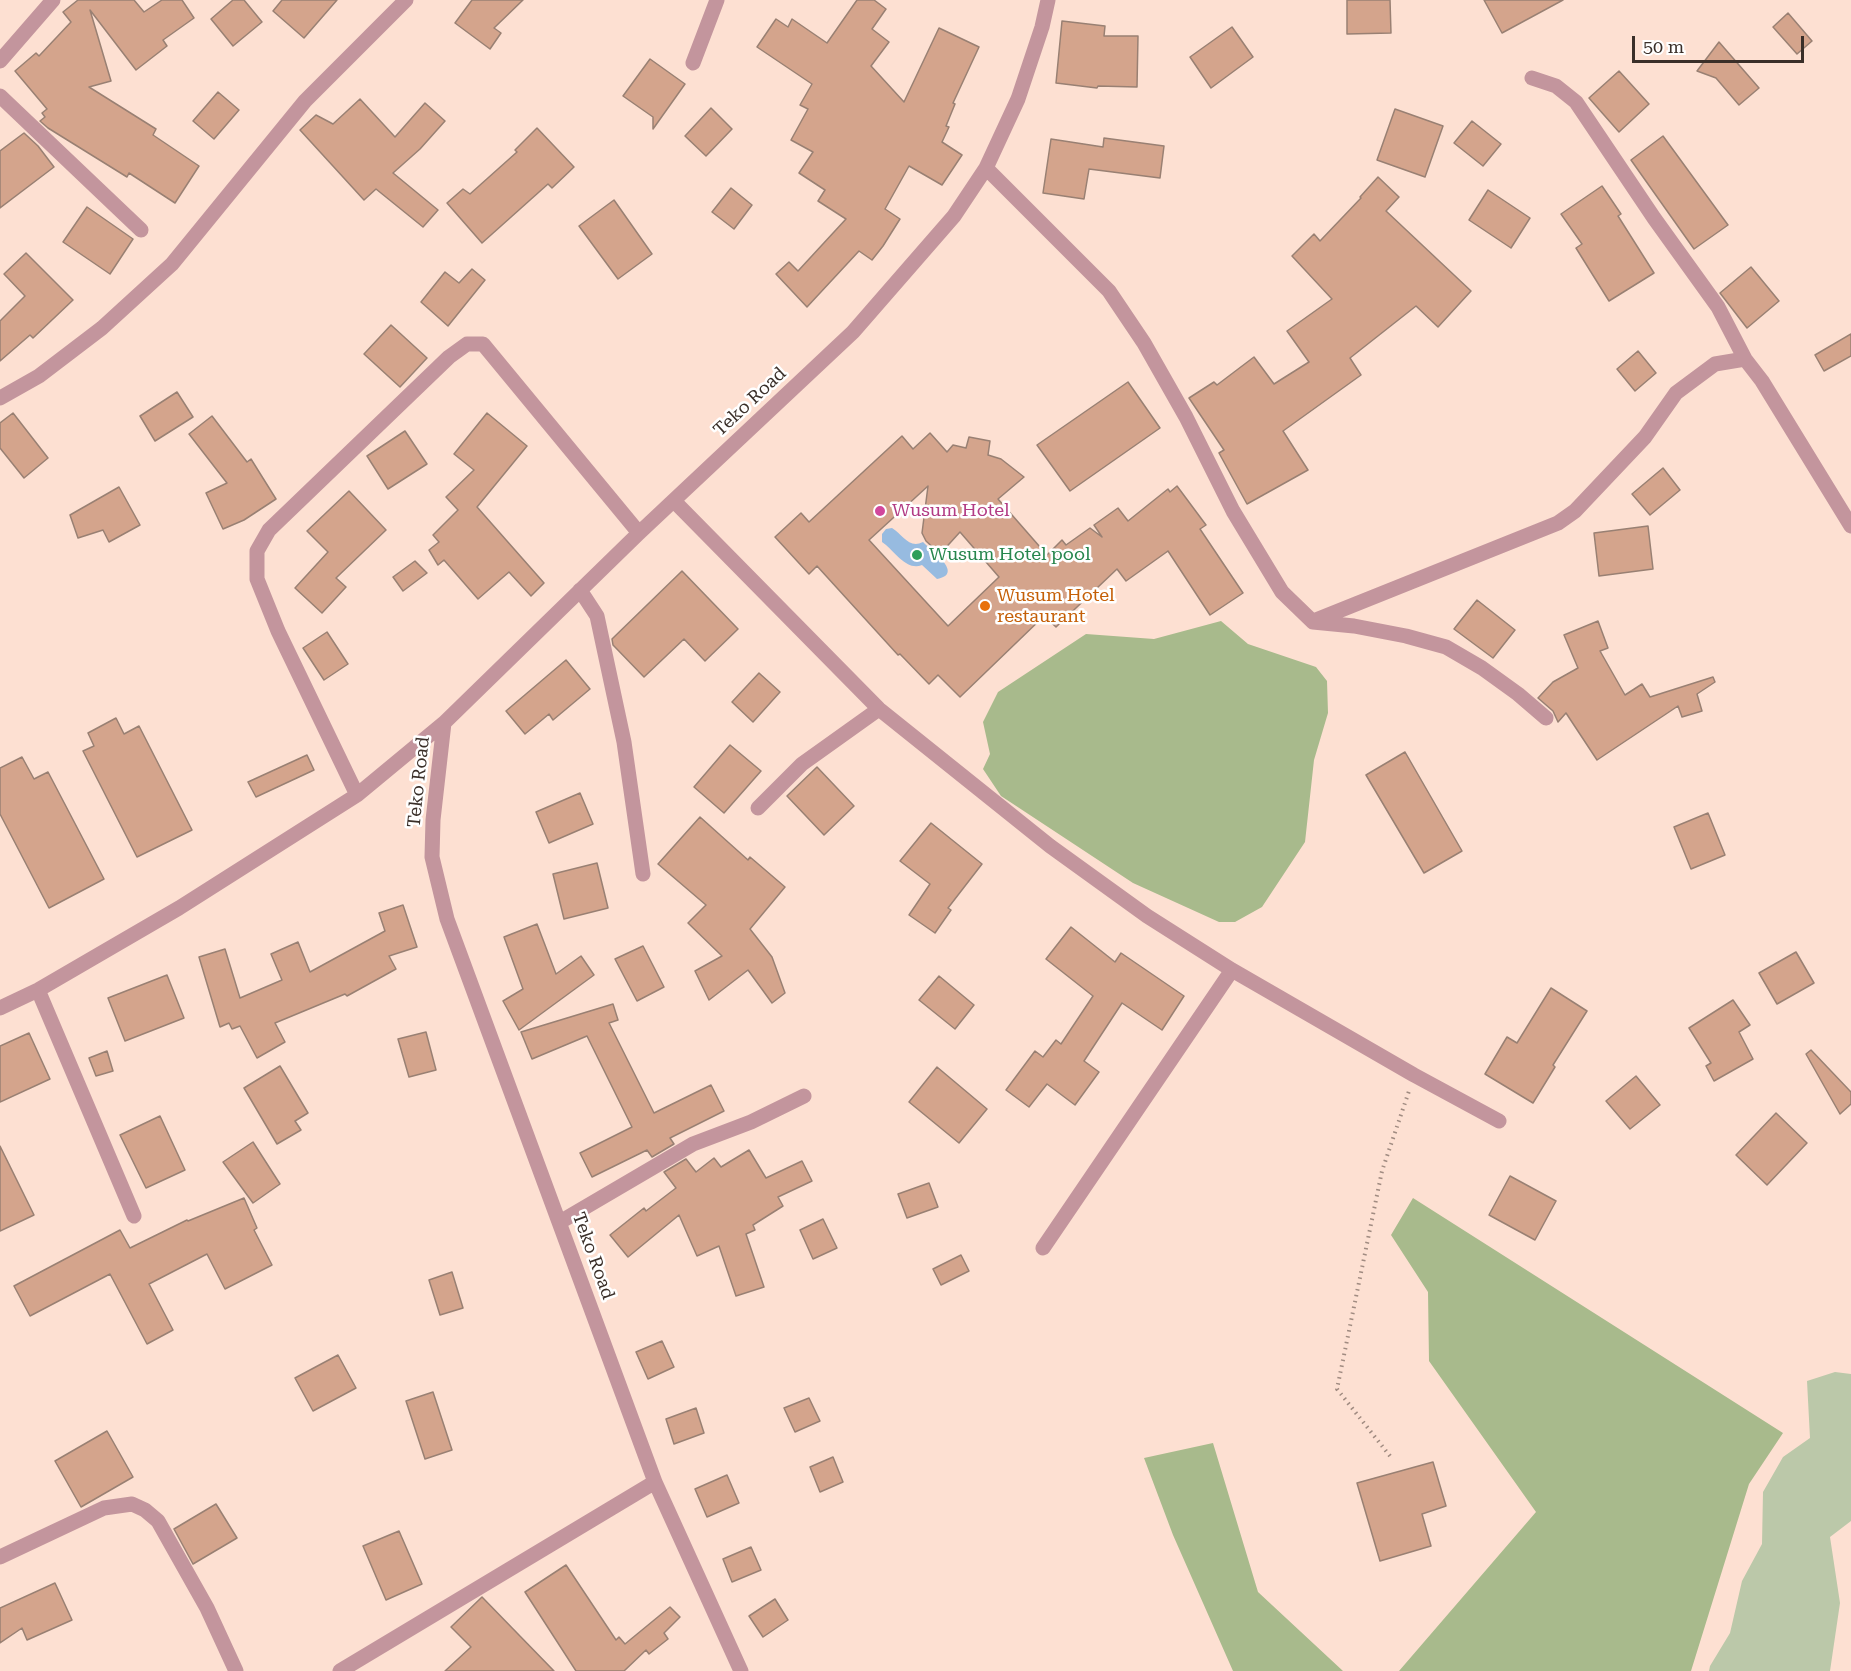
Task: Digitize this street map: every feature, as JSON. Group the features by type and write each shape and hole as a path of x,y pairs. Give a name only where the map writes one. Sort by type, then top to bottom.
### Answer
{"street":[{"path":"0,60 53,0"},
{"path":"0,398 39,376 102,328 172,264 305,101 406,0"},
{"path":"693,63 717,0"},
{"name":"Teko Road","path":"741,1671 655,1482 447,919 432,857 433,820 444,723 639,533 853,332 954,216 986,168 1018,99 1042,27 1048,0"},
{"path":"1532,78 1556,86 1576,102 1654,218 1718,307 1745,359 1762,381 1851,526"},
{"path":"0,96 141,230"},
{"path":"986,168 1109,291 1144,344 1186,417 1233,511 1282,592 1313,622 1354,626 1406,636 1446,647 1491,674 1546,718"},
{"path":"357,795 278,631 257,579 256,551 269,530 449,357 467,344 483,344 639,533"},
{"path":"1313,622 1558,523 1575,511 1645,436 1676,393 1715,364 1745,359"},
{"path":"674,501 879,709 1050,846 1147,916 1232,970 1414,1075 1499,1121"},
{"path":"580,590 597,616 624,742 643,874"},
{"path":"758,808 802,764 879,709"},
{"path":"0,1008 38,990 178,908 357,795 444,723"},
{"path":"1043,1248 1232,970"},
{"path":"38,990 134,1216"},
{"path":"560,1222 693,1144 751,1122 804,1096"},
{"path":"340,1671 655,1482"},
{"path":"0,1557 104,1508 132,1504 145,1510 158,1521 169,1540 207,1608 236,1671"}],"path":[{"path":"1390,1456 1337,1389 1382,1171 1414,1075"}],"green space":[{"path":"1221,621 1248,644 1316,667 1327,681 1328,713 1314,760 1305,842 1262,907 1235,922 1219,922 1133,883 1001,796 983,769 990,754 983,722 998,692 1086,634 1154,639"},
{"path":"1413,1198 1783,1433 1749,1484 1691,1671 1399,1671 1536,1512 1429,1361 1428,1292 1391,1235"},
{"path":"1835,1372 1851,1374 1851,1521 1830,1537 1840,1603 1830,1671 1709,1671 1730,1633 1742,1581 1762,1544 1763,1492 1783,1457 1810,1438 1807,1381"},
{"path":"1213,1443 1258,1592 1343,1671 1233,1671 1173,1535 1144,1458"}],"water":[{"name":"Wusum Hotel pool","path":"892,528 906,540 914,544 923,542 932,550 947,567 948,572 945,576 937,579 922,565 912,566 898,557 882,542 882,534 886,529"}],"building":[{"path":"78,0 134,0 144,12 162,0 182,0 194,18 163,40 167,46 136,70 90,10 111,81 89,87 156,129 153,135 199,166 175,203 129,173 127,177 48,128 40,121 45,117 42,113 47,109 15,71 36,53 39,56 71,22 63,12"},
{"path":"233,0 244,0 262,22 233,46 211,19"},
{"path":"282,0 337,0 304,38 273,11"},
{"path":"472,0 523,0 494,28 501,33 490,49 455,23"},
{"path":"857,0 874,0 886,9 872,29 889,42 871,66 904,102 939,28 979,47 953,103 955,104 946,126 949,127 942,142 962,155 942,185 909,166 885,209 900,219 883,246 872,260 859,251 807,307 776,274 789,262 798,271 846,219 818,201 825,190 799,173 813,152 791,140 808,109 800,105 812,84 757,47 776,19 788,27 792,19 827,43"},
{"path":"1347,0 1390,0 1391,33 1347,34"},
{"path":"1484,0 1563,0 1502,33"},
{"path":"1788,13 1812,41 1797,54 1773,27"},
{"path":"1062,21 1105,26 1104,36 1138,36 1137,87 1098,86 1097,88 1056,83"},
{"path":"1232,27 1253,57 1211,88 1190,57"},
{"path":"1719,42 1759,88 1739,105 1716,78 1697,71"},
{"path":"650,59 685,84 653,129 653,117 623,96"},
{"path":"1619,71 1649,104 1619,132 1589,98"},
{"path":"218,92 239,110 214,139 193,121"},
{"path":"360,99 395,137 425,103 445,121 420,149 393,173 438,210 423,227 376,189 364,200 300,130 316,115 333,124"},
{"path":"711,108 732,129 706,156 685,136"},
{"path":"1395,109 1443,126 1425,177 1377,160"},
{"path":"1472,121 1501,144 1483,166 1454,143"},
{"path":"537,128 574,167 552,188 548,184 482,243 447,203 463,189 470,194 517,152 515,150"},
{"path":"24,133 38,146 54,167 0,208 0,151"},
{"path":"1663,136 1728,225 1694,249 1631,160"},
{"path":"1104,138 1164,146 1160,178 1089,169 1084,199 1043,193 1051,139 1103,147"},
{"path":"1378,177 1399,197 1386,211 1471,291 1438,327 1416,306 1350,358 1361,375 1283,431 1308,470 1247,504 1219,453 1224,450 1189,398 1214,382 1217,385 1254,357 1274,384 1309,362 1287,331 1332,299 1292,256 1314,234 1320,241"},
{"path":"1602,186 1621,214 1618,216 1654,273 1609,301 1576,248 1582,244 1561,214"},
{"path":"731,188 752,205 734,229 712,212"},
{"path":"1488,190 1530,218 1511,248 1469,220"},
{"path":"614,200 652,254 618,279 579,226"},
{"path":"87,207 133,239 110,274 63,242"},
{"path":"26,253 73,300 33,338 30,335 0,361 0,321 25,296 4,274"},
{"path":"1751,267 1779,301 1747,328 1720,293"},
{"path":"472,269 485,280 448,326 421,302 445,272 459,283"},
{"path":"391,325 427,358 400,387 364,354"},
{"path":"1851,334 1851,356 1824,371 1815,355"},
{"path":"1638,351 1656,373 1635,391 1617,369"},
{"path":"1128,382 1160,428 1070,491 1037,445"},
{"path":"177,392 193,417 155,441 140,416"},
{"path":"13,413 48,458 24,478 0,448 0,423"},
{"path":"487,413 527,446 477,507 544,583 531,596 509,572 478,599 444,560 438,565 429,550 439,542 433,535 458,510 446,497 474,470 454,454"},
{"path":"212,416 247,462 251,459 276,499 244,520 223,529 206,493 227,483 189,434"},
{"path":"405,431 427,464 388,489 367,456"},
{"path":"930,433 947,452 953,445 966,448 969,437 990,441 988,455 1001,459 1024,477 998,499 1047,555 1062,540 1066,545 1090,528 1102,537 1094,525 1118,508 1128,521 1168,489 1170,492 1177,486 1206,525 1200,529 1243,593 1210,615 1168,551 1126,581 1117,569 1056,627 1044,616 960,697 938,675 929,684 900,654 898,655 817,566 809,574 775,537 801,513 809,522 902,436 913,449","holes":["928,486 922,533 926,541 940,554 960,532 999,577 948,626 869,540"]},
{"path":"1663,468 1680,490 1650,515 1632,494"},
{"path":"119,487 140,525 109,542 103,530 78,538 70,515"},
{"path":"349,491 386,530 336,578 346,587 322,613 295,588 328,552 307,531"},
{"path":"1648,526 1653,569 1599,576 1594,533"},
{"path":"415,561 427,573 403,591 393,577"},
{"path":"682,571 738,629 705,661 684,639 644,677 613,645 612,639"},
{"path":"1477,600 1515,630 1493,658 1454,629"},
{"path":"1598,621 1608,648 1600,651 1625,695 1642,684 1650,697 1713,677 1715,682 1697,694 1702,711 1682,717 1678,706 1597,760 1566,713 1558,722 1553,711 1538,698 1553,682 1578,668 1564,635"},
{"path":"327,632 348,664 324,680 303,648"},
{"path":"566,660 590,689 553,720 549,714 525,734 506,711"},
{"path":"759,673 780,692 753,722 732,702"},
{"path":"116,718 124,734 139,726 192,830 137,857 83,751 94,746 88,733"},
{"path":"730,745 761,771 724,813 694,787"},
{"path":"1405,752 1462,851 1424,873 1366,775"},
{"path":"307,755 314,770 256,797 248,782"},
{"path":"22,757 34,779 48,772 104,879 49,908 0,814 0,768"},
{"path":"817,767 854,806 824,835 787,796"},
{"path":"580,793 593,824 549,843 536,812"},
{"path":"1708,813 1725,855 1691,869 1674,827"},
{"path":"700,817 748,860 750,857 785,887 750,929 772,957 785,993 772,1003 748,970 709,1000 695,971 722,956 688,923 706,905 658,864"},
{"path":"931,823 982,864 948,908 951,910 935,933 909,915 930,884 900,861"},
{"path":"597,863 608,908 564,919 553,874"},
{"path":"403,905 417,947 389,956 396,969 347,996 345,994 275,1023 285,1042 257,1058 240,1026 232,1029 229,1023 220,1027 199,957 225,949 240,998 282,980 271,954 298,942 310,972 385,931 379,913"},
{"path":"537,924 556,974 581,956 594,975 519,1030 503,1001 523,989 504,937"},
{"path":"1071,927 1115,962 1121,953 1184,996 1162,1030 1122,1003 1084,1061 1099,1072 1075,1105 1047,1084 1029,1107 1006,1090 1035,1051 1043,1057 1056,1040 1061,1044 1093,996 1046,959"},
{"path":"643,946 664,987 637,1001 615,959"},
{"path":"1796,952 1814,983 1777,1004 1759,973"},
{"path":"167,975 184,1018 125,1041 108,998"},
{"path":"939,976 974,1005 955,1029 919,1000"},
{"path":"1551,988 1587,1011 1553,1065 1555,1067 1533,1103 1485,1074 1507,1037 1517,1043"},
{"path":"1733,1000 1750,1025 1739,1032 1753,1059 1714,1081 1706,1066 1711,1063 1689,1028"},
{"path":"613,1004 618,1020 609,1023 654,1113 711,1085 724,1111 670,1138 674,1144 652,1157 647,1150 592,1177 580,1153 632,1127 587,1036 532,1059 521,1032"},
{"path":"426,1032 436,1070 409,1077 398,1039"},
{"path":"29,1033 50,1079 0,1102 0,1046"},
{"path":"1811,1050 1851,1092 1851,1104 1840,1114 1806,1054"},
{"path":"107,1051 113,1071 96,1076 89,1058"},
{"path":"280,1066 308,1113 295,1121 301,1130 277,1144 244,1088"},
{"path":"937,1067 987,1109 959,1143 909,1102"},
{"path":"1636,1076 1660,1105 1630,1129 1606,1101"},
{"path":"1776,1113 1807,1143 1767,1185 1736,1155"},
{"path":"160,1116 185,1170 146,1188 120,1135"},
{"path":"253,1142 280,1184 253,1203 223,1162"},
{"path":"0,1146 34,1215 0,1231"},
{"path":"749,1150 766,1178 802,1161 812,1181 778,1197 783,1206 753,1225 755,1230 746,1234 764,1287 736,1296 719,1246 697,1256 679,1215 628,1257 610,1235 644,1208 646,1211 676,1188 664,1172 686,1159 696,1172 714,1158 721,1167"},
{"path":"1510,1176 1556,1201 1535,1240 1489,1215"},
{"path":"929,1183 938,1207 907,1218 898,1194"},
{"path":"244,1198 257,1228 254,1230 272,1265 225,1289 207,1254 149,1284 173,1330 147,1344 110,1274 30,1316 14,1286 120,1230 130,1248 187,1220"},
{"path":"823,1219 837,1248 813,1259 800,1230"},
{"path":"961,1255 969,1271 941,1285 933,1269"},
{"path":"452,1272 463,1308 440,1315 429,1280"},
{"path":"662,1341 674,1367 648,1379 636,1352"},
{"path":"338,1355 356,1388 313,1411 295,1378"},
{"path":"433,1392 452,1450 425,1459 406,1401"},
{"path":"809,1398 820,1421 795,1432 784,1408"},
{"path":"696,1408 704,1433 674,1444 666,1419"},
{"path":"107,1431 133,1477 81,1507 55,1461"},
{"path":"833,1457 843,1482 820,1492 810,1467"},
{"path":"1433,1462 1446,1506 1422,1514 1431,1546 1380,1561 1357,1483"},
{"path":"727,1475 739,1503 707,1517 695,1489"},
{"path":"216,1504 237,1538 193,1564 174,1529"},
{"path":"399,1531 422,1584 386,1600 363,1546"},
{"path":"751,1547 761,1570 732,1582 723,1559"},
{"path":"566,1565 616,1640 619,1637 625,1644 670,1607 680,1617 664,1633 668,1639 649,1654 646,1650 624,1671 576,1671 525,1592"},
{"path":"55,1583 72,1620 27,1640 22,1628 0,1643 0,1608"},
{"path":"482,1597 554,1671 445,1671 471,1647 451,1627"},
{"path":"775,1599 788,1620 763,1637 749,1616"}],"place":[{"name":"Wusum Hotel","path":"880,511"},
{"name":"Wusum Hotel pool","path":"917,555"},
{"name":"Wusum Hotel restaurant","path":"985,606"}]}
